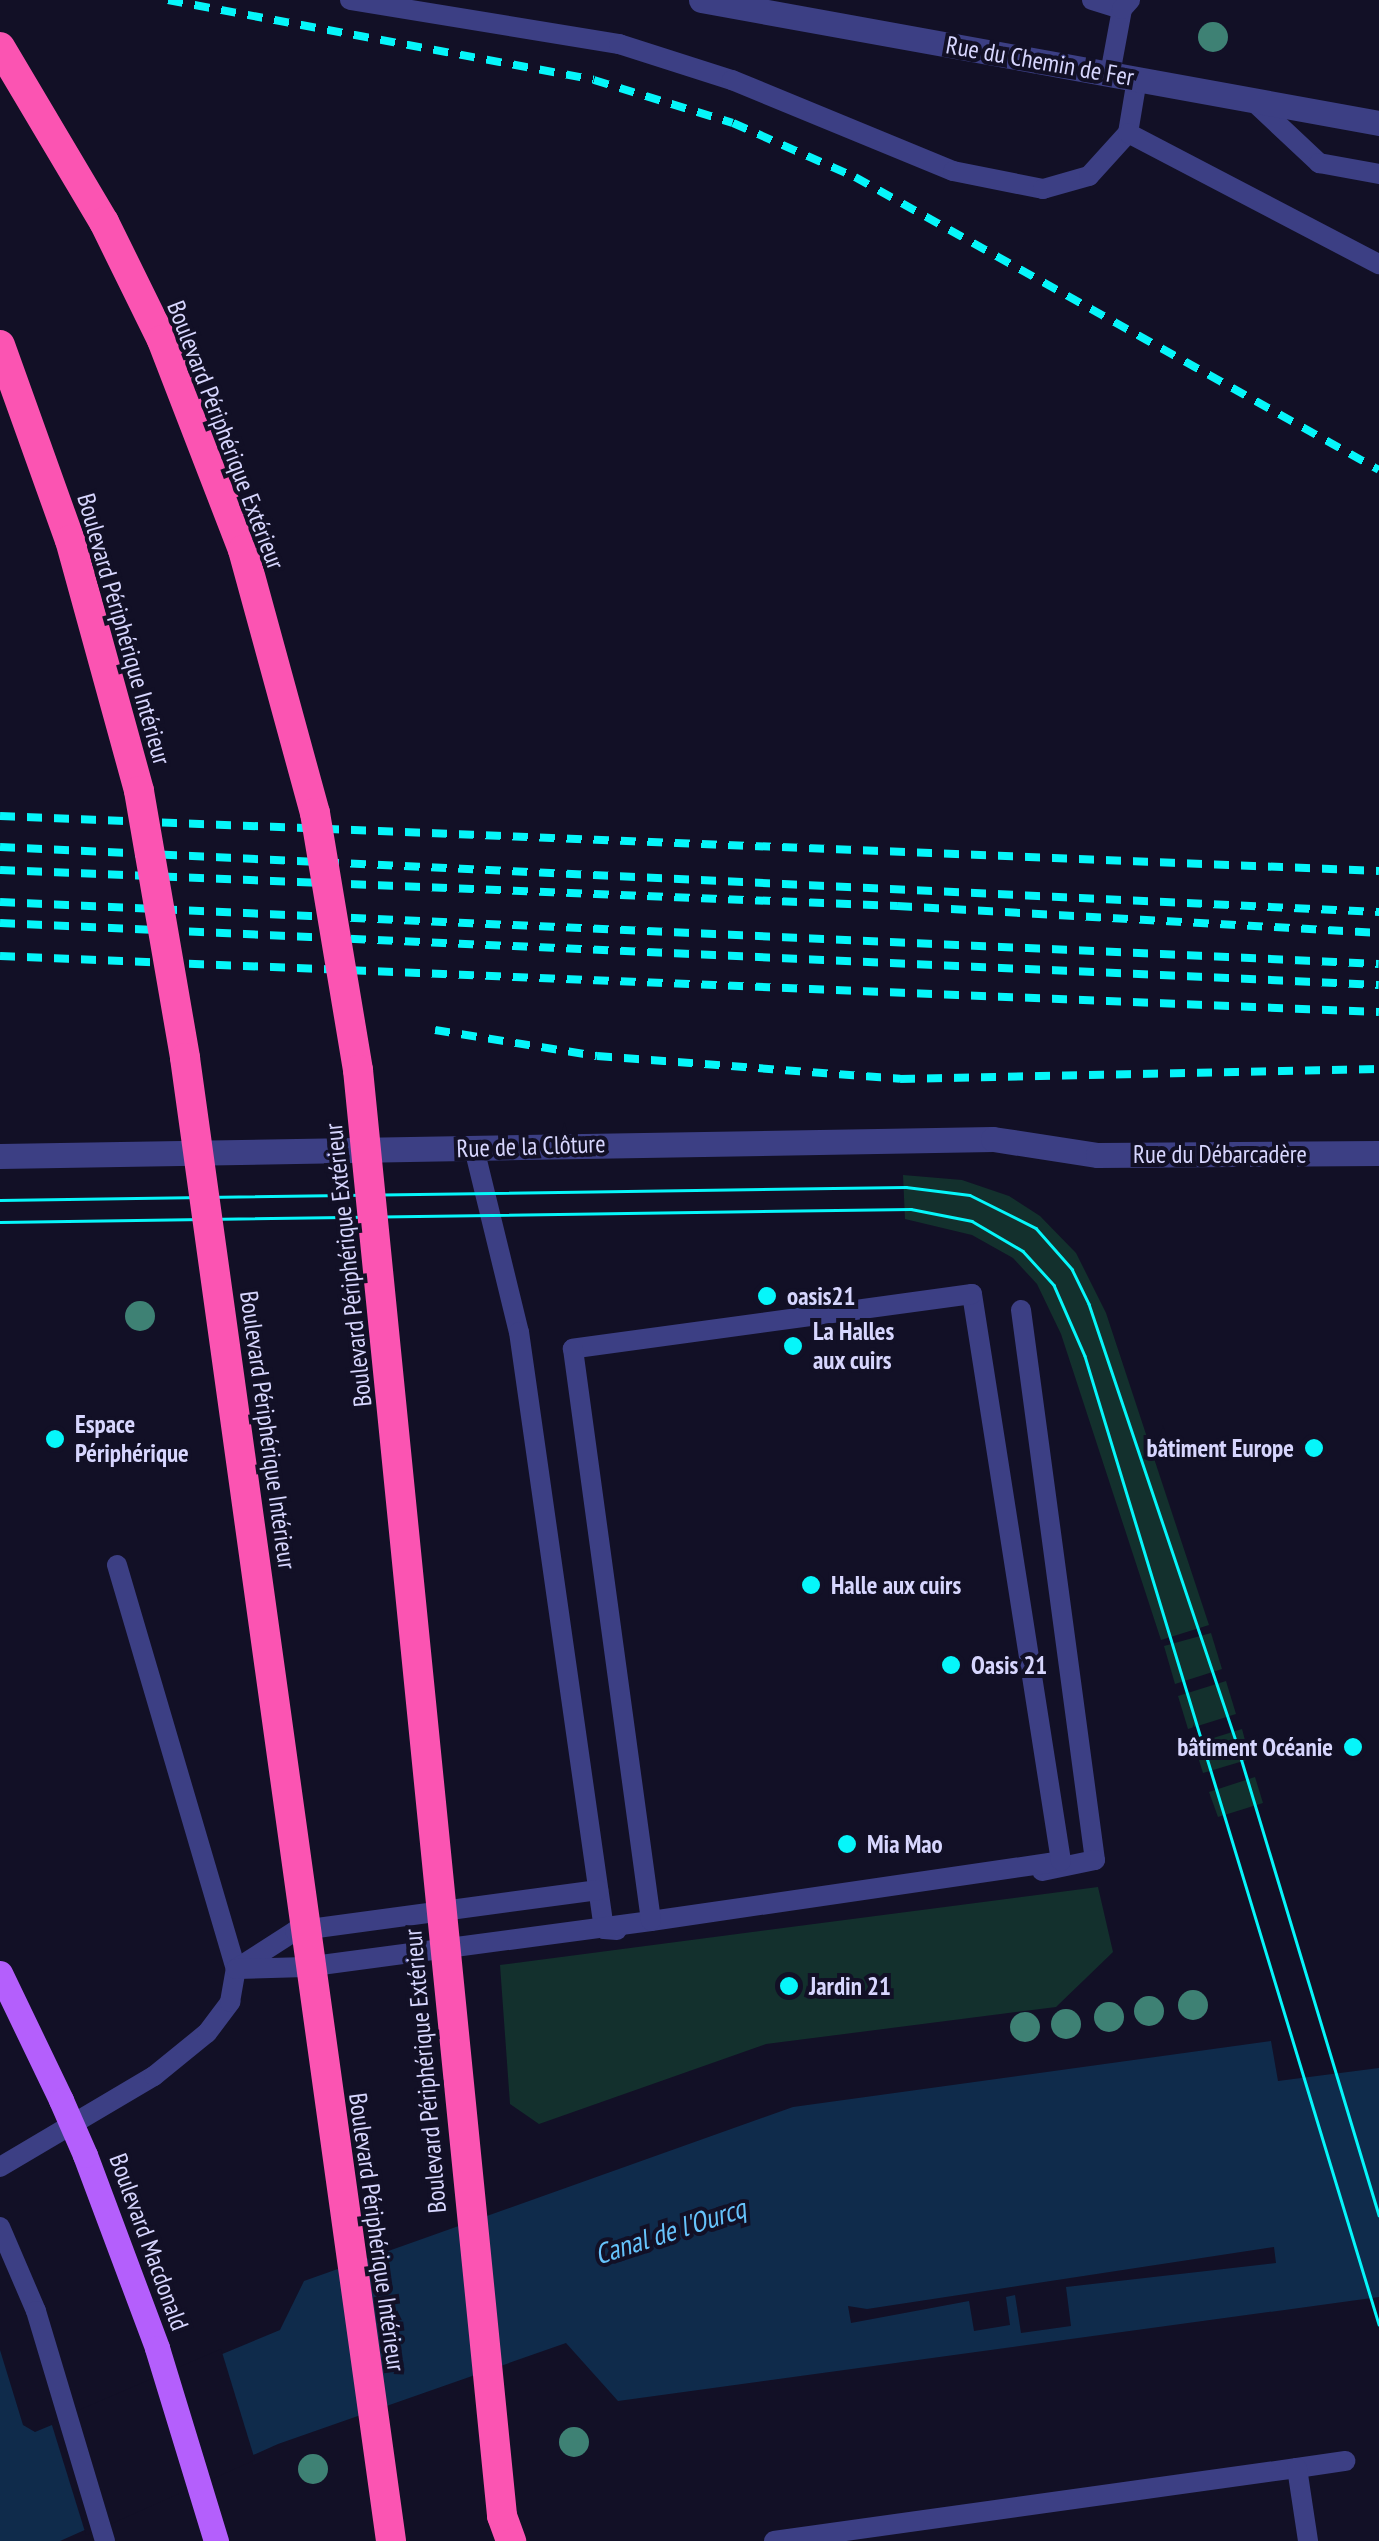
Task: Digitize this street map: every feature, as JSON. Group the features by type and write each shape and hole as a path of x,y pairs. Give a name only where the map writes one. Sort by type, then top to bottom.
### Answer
{"highway":[{"name":"Boulevard Périphérique Extérieur","path":"0,47 104,222 162,340 243,550 315,813 358,1070 506,2528"},
{"name":"Boulevard Périphérique Intérieur","path":"0,345 70,540 139,791 185,1058 391,2541"}],"main road":[{"name":"Boulevard Macdonald","path":"0,1973 85,2155 157,2348 216,2541"}],"street":[{"name":"Rue du Chemin de Fer","path":"701,0 1379,122"},
{"name":"Rue de la Clôture","path":"0,1156 993,1139 1062,1149"},
{"name":"Rue du Débarcadère","path":"1062,1149 1098,1155 1379,1153"}],"lane":[{"path":"350,0 619,44 732,80 953,171 1043,190 1090,176 1128,133 1137,79"},
{"path":"1092,0 1126,5 1110,74"},
{"path":"1252,102 1318,162 1379,174"},
{"path":"1128,133 1379,264"},
{"path":"474,1148 519,1332 606,1932 1095,1862 1020,1310"},
{"path":"236,1968 306,1967 651,1921 1062,1860 972,1294 573,1349 651,1921"},
{"path":"0,2168 154,2076 206,2033 230,2002 236,1968 117,1565"},
{"path":"236,1968 295,1931 598,1890"},
{"path":"0,2227 60,2390 105,2540"},
{"path":"774,2541 1345,2461"},
{"path":"1297,2468 1308,2541"}],"green space":[{"path":"903,1175 962,1180 1009,1196 1040,1216 1076,1253 1106,1313 1209,1625 1161,1640 1061,1334 1037,1284 1013,1258 972,1235 905,1219"},
{"path":"1211,1633 1222,1669 1175,1684 1164,1646"},
{"path":"1226,1681 1236,1714 1188,1729 1178,1696"},
{"path":"1242,1729 1250,1759 1203,1773 1194,1744"},
{"path":"1255,1777 1263,1803 1218,1817 1209,1792"},
{"name":"Jardin 21","path":"1098,1887 1113,1952 1056,2007 766,2044 539,2124 510,2104 500,1965"}],"water":[{"name":"Canal de l'Ourcq","path":"1271,2041 1278,2081 1379,2068 1379,2297 618,2401 566,2343 278,2444 60,2541 0,2541 0,2350 23,2425 35,2432 280,2330 304,2281 793,2107"}],"pier":[{"path":"1274,2247 1276,2263 1066,2287 1071,2326 1021,2333 1015,2295 1006,2297 1010,2325 974,2331 969,2301 851,2323 848,2306 867,2309"},
{"path":"221,2349 255,2460 86,2535 51,2422"}],"tram line":[{"path":"0,1200 906,1187 970,1195 1036,1228 1072,1269 1089,1304 1238,1748 1379,2215"},
{"path":"0,1222 911,1209 972,1221 1023,1251 1054,1285 1085,1356 1379,2324"}],"railway":[{"path":"168,0 594,80 733,123 855,177 1379,470"},
{"path":"0,816 1379,871"},
{"path":"0,847 1379,912"},
{"path":"0,870 897,906 1379,933"},
{"path":"0,902 1379,964"},
{"path":"0,923 1379,985"},
{"path":"0,956 1379,1012"},
{"path":"435,1030 597,1056 900,1079 1379,1069"}],"place":[{"name":"oasis21","path":"767,1296"},
{"name":"La Halles aux cuirs","path":"793,1346"},
{"name":"Espace Périphérique","path":"55,1439"},
{"name":"bâtiment Europe","path":"1314,1448"},
{"name":"Halle aux cuirs","path":"811,1585"},
{"name":"Oasis 21","path":"951,1665"},
{"name":"bâtiment Océanie","path":"1353,1747"},
{"name":"Mia Mao","path":"847,1844"},
{"name":"Jardin 21","path":"789,1986"}]}
